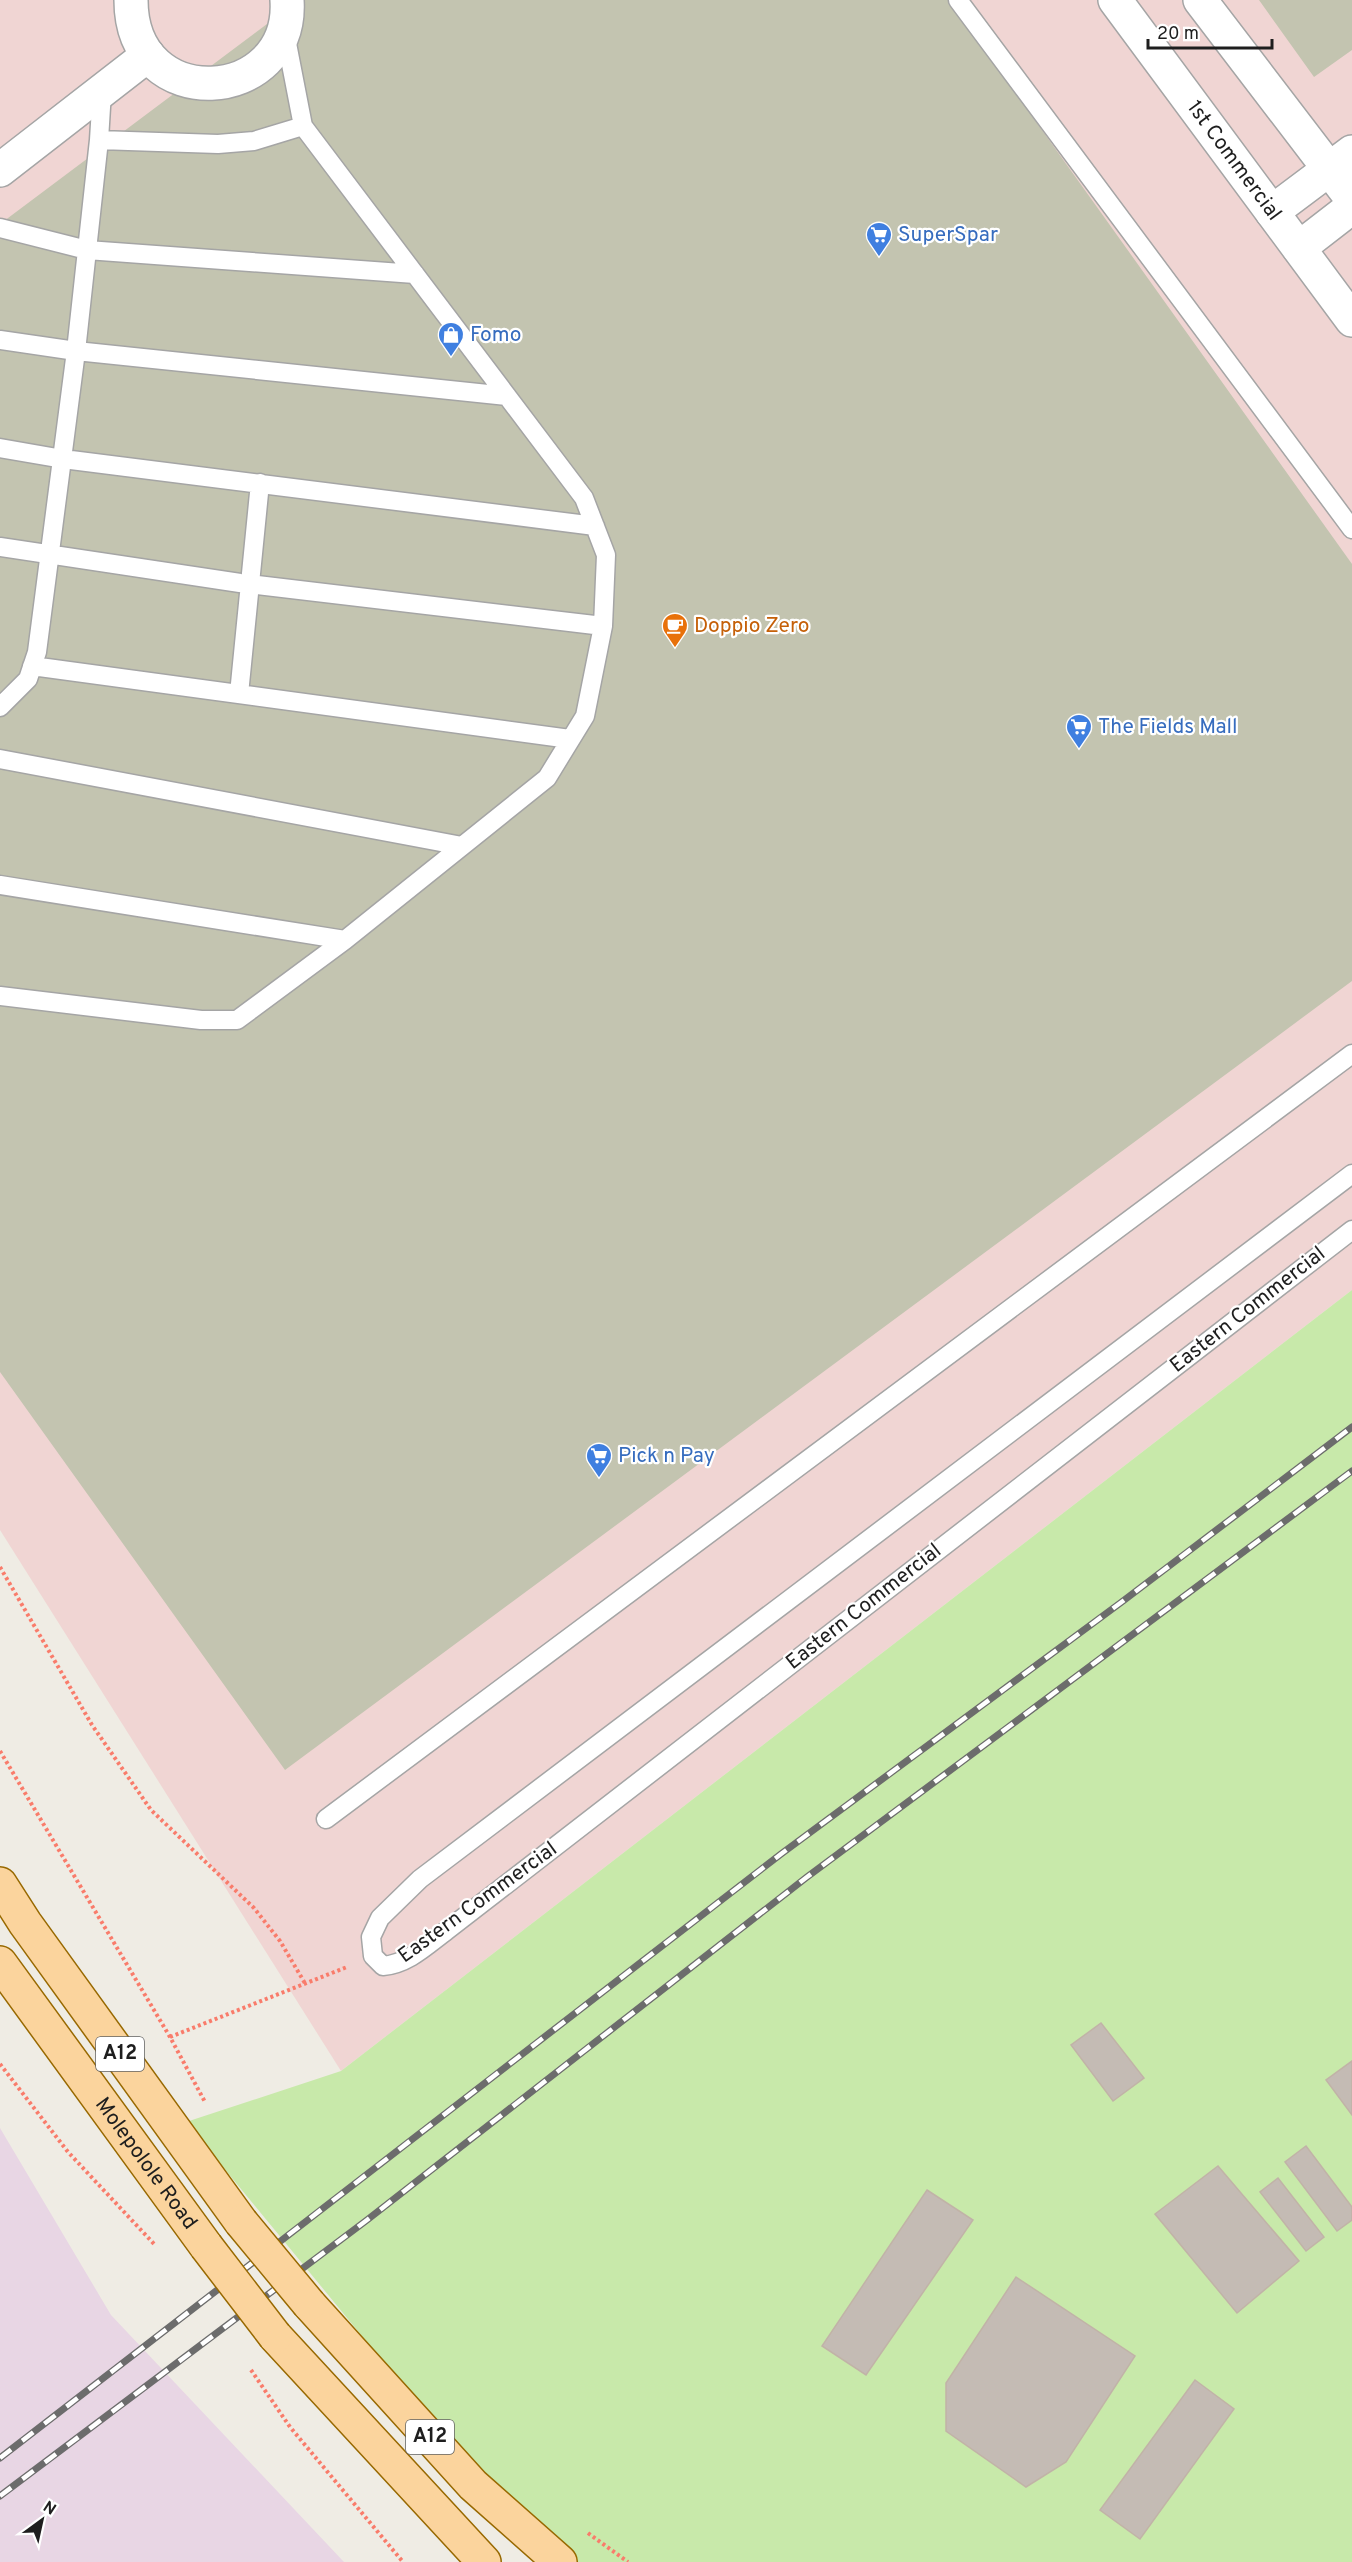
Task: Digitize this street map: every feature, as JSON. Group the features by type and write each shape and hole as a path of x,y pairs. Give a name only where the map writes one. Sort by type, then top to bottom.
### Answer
{"main road":[{"name":"Molepolole Road","path":"0,1884 25,1923 242,2222 309,2304 473,2485"},
{"name":"Molepolole Road","path":"0,1963 206,2246 275,2336 440,2517"},
{"path":"440,2517 473,2485"},
{"name":"A12","path":"473,2485 560,2562"},
{"name":"A12","path":"440,2517 484,2562"}],"street":[{"path":"130,0 131,20 140,45 157,66 180,80 206,85 233,81 256,69 274,51 285,14"},
{"name":"1st Commercial","path":"1115,0 1352,320"},
{"path":"1200,0 1341,160 1352,199"},
{"path":"0,170 148,55"},
{"path":"1272,212 1341,160"},
{"path":"1299,248 1352,207"}],"lane":[{"path":"958,0 1352,529"},
{"path":"0,996 201,1020 237,1020 345,940 547,778 585,716 603,626 606,555 584,498 303,126 285,14"},
{"path":"0,707 28,679 37,652 76,351 99,140 102,91"},
{"path":"99,140 218,144 254,141 303,126"},
{"path":"0,228 87,250 415,274"},
{"path":"0,340 76,351 507,396"},
{"path":"0,448 63,459 595,526"},
{"path":"239,694 260,483"},
{"path":"0,547 250,584 603,626"},
{"path":"32,666 570,739"},
{"path":"0,759 462,846"},
{"path":"0,885 345,940"},
{"path":"326,1818 1352,1054"},
{"path":"373,1956 371,1937 380,1917 420,1879 1352,1174"},
{"name":"Eastern Commercial","path":"373,1956 383,1966 403,1962 446,1931 1352,1230"}],"path":[{"path":"0,1567 92,1725 151,1810 254,1908 280,1941 306,1985"},
{"path":"0,1751 170,2037 209,2110"},
{"path":"170,2037 306,1985 373,1956"},
{"path":"0,2064 68,2152 162,2253"},
{"path":"244,2361 290,2427 403,2562"}],"shaded area":[{"path":"0,0 1352,0 1352,1290 341,2071 0,1530"},
{"path":"299,0 949,0 1352,564 1352,981 285,1770 0,1372 0,224"},
{"path":"1259,0 1352,0 1352,50 1314,77"},
{"path":"0,2128 111,2315 344,2562 0,2562"}],"green space":[{"path":"1352,1290 1352,2562 577,2562 477,2476 186,2122 341,2071"}],"building":[{"path":"1101,2023 1144,2078 1113,2101 1071,2045"},
{"path":"1352,2061 1352,2115 1326,2080"},
{"path":"1306,2146 1352,2207 1352,2220 1337,2231 1285,2162"},
{"path":"1218,2166 1299,2261 1237,2313 1155,2214"},
{"path":"1278,2178 1324,2237 1306,2251 1260,2192"},
{"path":"927,2190 973,2220 866,2375 822,2346"},
{"path":"1016,2277 1135,2356 1066,2462 1026,2487 946,2431 946,2383"},
{"path":"1195,2380 1234,2409 1140,2539 1100,2510"}],"railway":[{"path":"0,2458 781,1854 1123,1601 1352,1427"},
{"path":"0,2496 367,2220 807,1877 1352,1471"}],"place":[{"name":"SuperSpar","path":"879,258"},
{"name":"Fomo","path":"451,358"},
{"name":"Doppio Zero","path":"675,649"},
{"name":"The Fields Mall","path":"1079,750"},
{"name":"Pick n Pay","path":"599,1479"}]}
